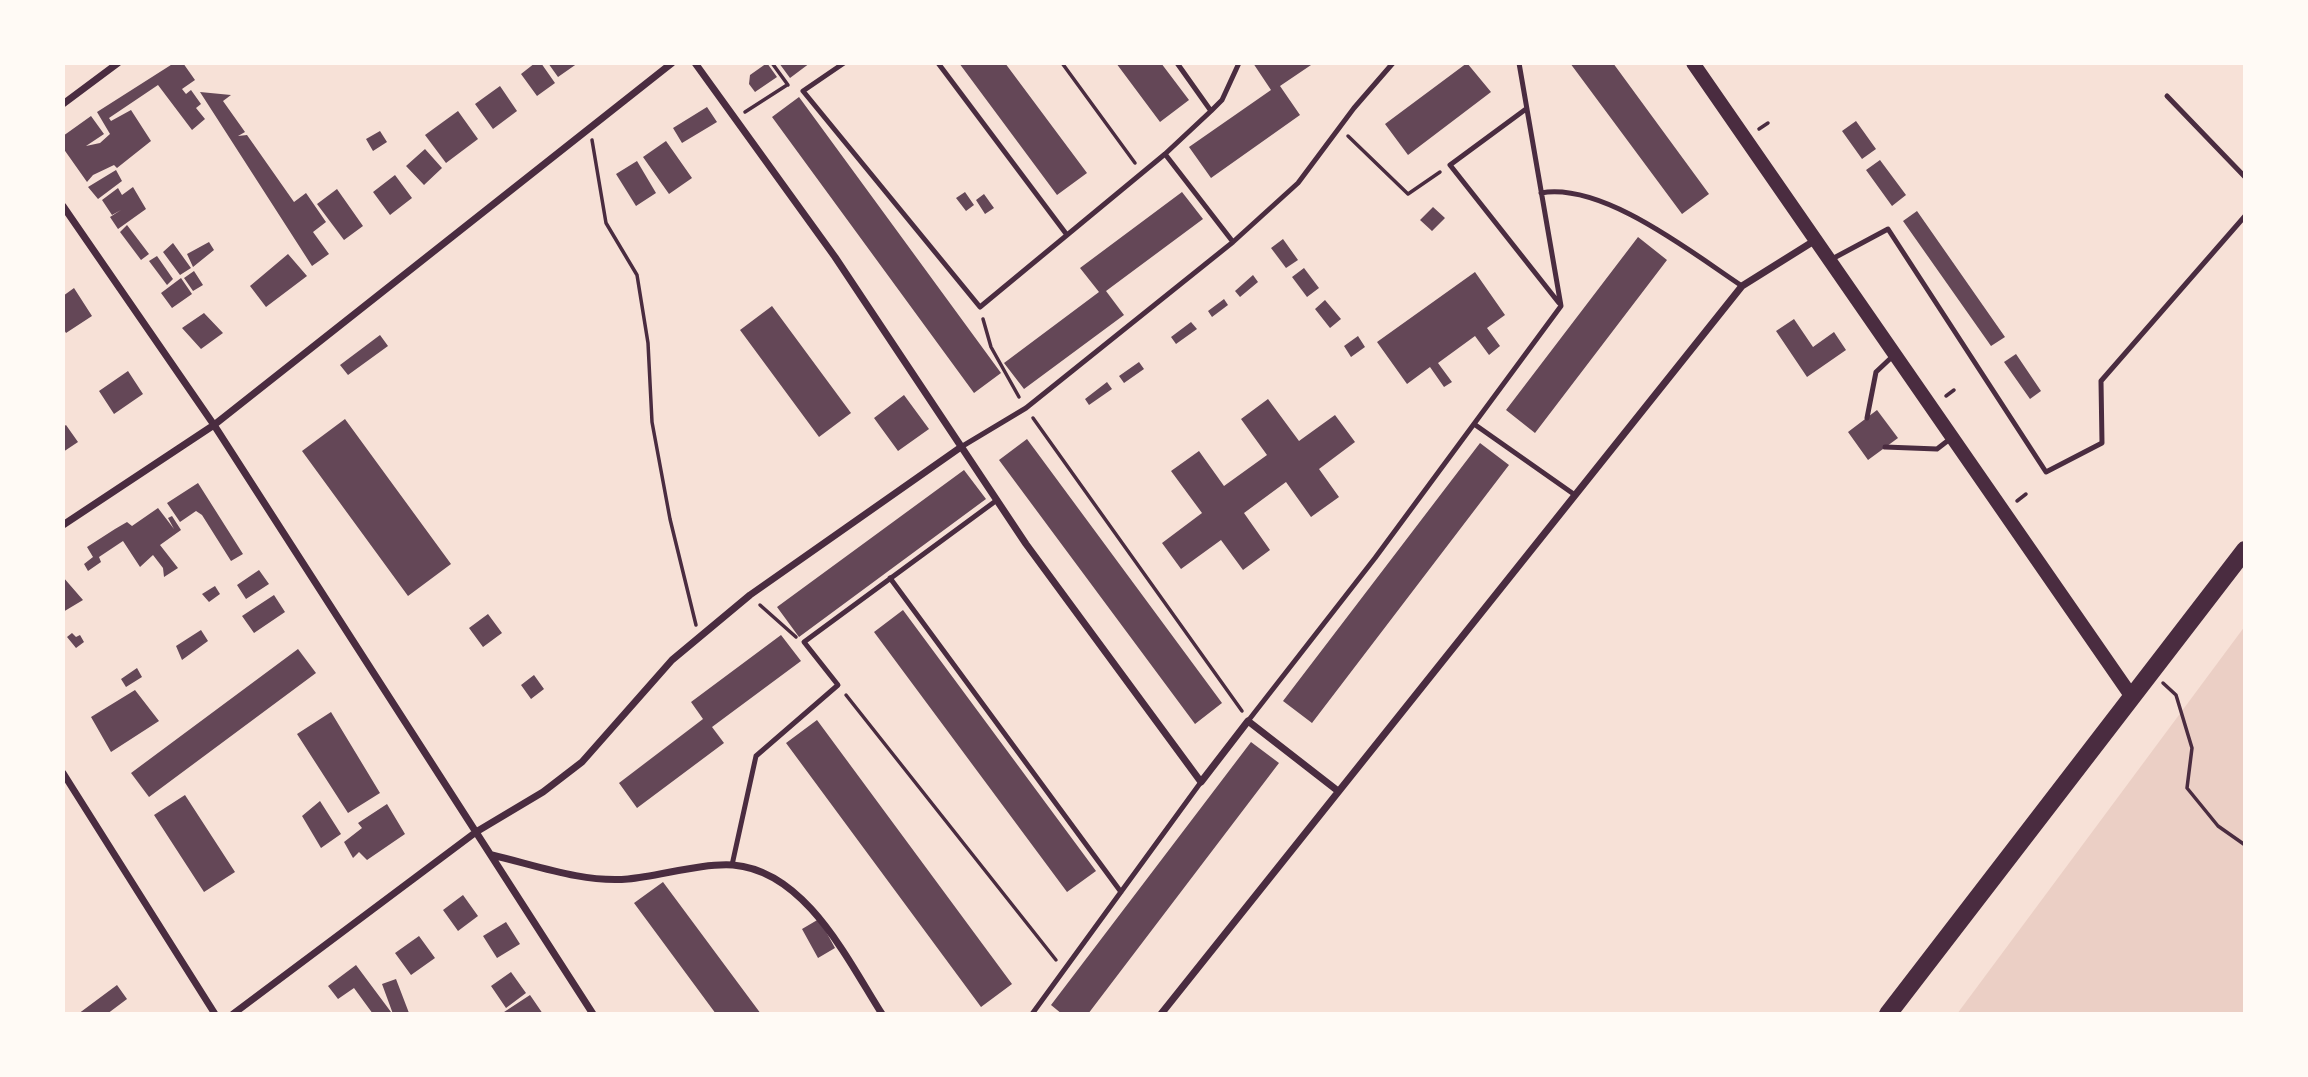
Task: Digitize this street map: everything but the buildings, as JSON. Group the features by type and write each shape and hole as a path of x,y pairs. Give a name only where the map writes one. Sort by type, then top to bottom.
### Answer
{"main road":[{"path":"1693,63 2132,697"},
{"path":"1888,1014 2245,550"}],"street":[{"path":"63,104 118,63"},
{"path":"63,525 214,425 672,63"},
{"path":"695,63 835,257 997,500 1201,782 1248,721 1338,791"},
{"path":"63,206 214,425 593,1014"},
{"path":"1161,1014 1742,286 1814,241"},
{"path":"233,1014 476,832 543,792 582,762 672,660 699,637 750,595 961,447"},
{"path":"63,773 215,1014"},
{"path":"491,855 591,878 626,879 732,865 754,870 776,881 820,916 882,1014"}],"lane":[{"path":"844,63 803,91 980,307 1165,154 1211,111 1222,100 1239,63"},
{"path":"938,63 1066,235"},
{"path":"1177,63 1211,111"},
{"path":"961,447 1026,408 1233,242 1298,183 1393,63"},
{"path":"1248,721 1375,558 1561,306 1519,63"},
{"path":"2167,96 2245,177"},
{"path":"1526,109 1450,165 1561,306"},
{"path":"1165,154 1233,242"},
{"path":"1541,193 1560,190 1637,215 1742,286"},
{"path":"1829,261 1888,229 2046,472 2102,443 2101,381 2245,216"},
{"path":"1867,418 1875,372 1896,354"},
{"path":"1474,424 1575,495"},
{"path":"1885,447 1937,449 1953,437"},
{"path":"732,865 757,756 838,685 804,642 997,500"},
{"path":"890,578 1121,892"},
{"path":"1032,1014 1201,782"}],"path":[{"path":"735,118 787,85 772,63"},
{"path":"1062,63 1142,173"},
{"path":"1759,129 1768,123"},
{"path":"1340,127 1408,194 1450,165"},
{"path":"590,128 606,223 637,275 648,343 652,422 670,519 699,637"},
{"path":"980,307 991,347 1026,408 1248,721"},
{"path":"1946,396 1954,390"},
{"path":"2017,501 2026,494"},
{"path":"750,595 786,631 804,642"},
{"path":"2152,671 2176,695 2192,748 2187,788 2218,826 2245,845"},
{"path":"838,685 1064,970"}],"shaded area":[{"path":"2245,626 2245,1014 1957,1014"}]}
